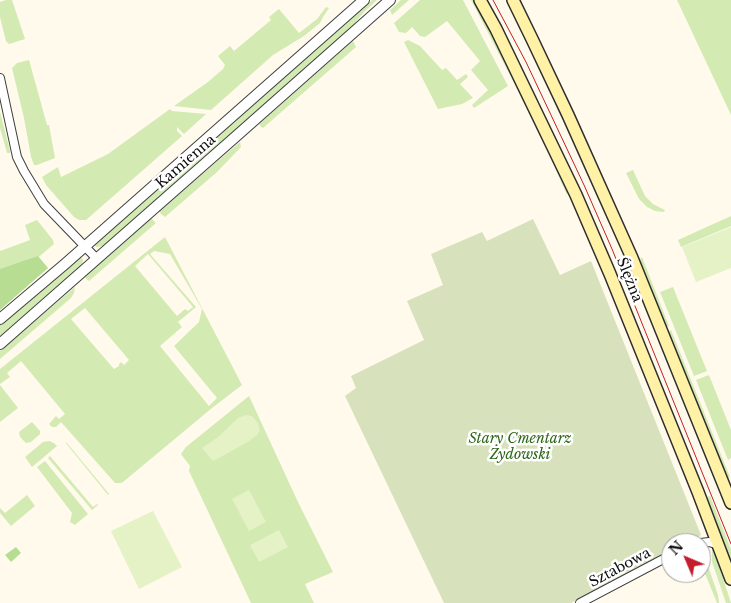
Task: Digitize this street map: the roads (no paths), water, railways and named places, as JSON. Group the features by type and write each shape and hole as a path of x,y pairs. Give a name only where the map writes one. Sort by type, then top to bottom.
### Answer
{"main road":[{"name":"Ślężna","path":"480,0 496,29 581,207 615,285 731,579"},
{"name":"Ślężna","path":"513,0 564,106 632,258 731,503"}],"street":[{"name":"Kamienna","path":"0,319 364,0"},
{"name":"Kamienna","path":"0,344 390,0"},
{"path":"0,78 17,157 24,171 44,204 96,258"},
{"path":"711,543 718,545"},
{"name":"Sztabowa","path":"580,603 661,561"}],"tram line":[{"path":"493,0 526,62 584,185 612,249 731,544"}],"park label":[{"name":"Stary Cmentarz Żydowski","path":"520,448"}]}
